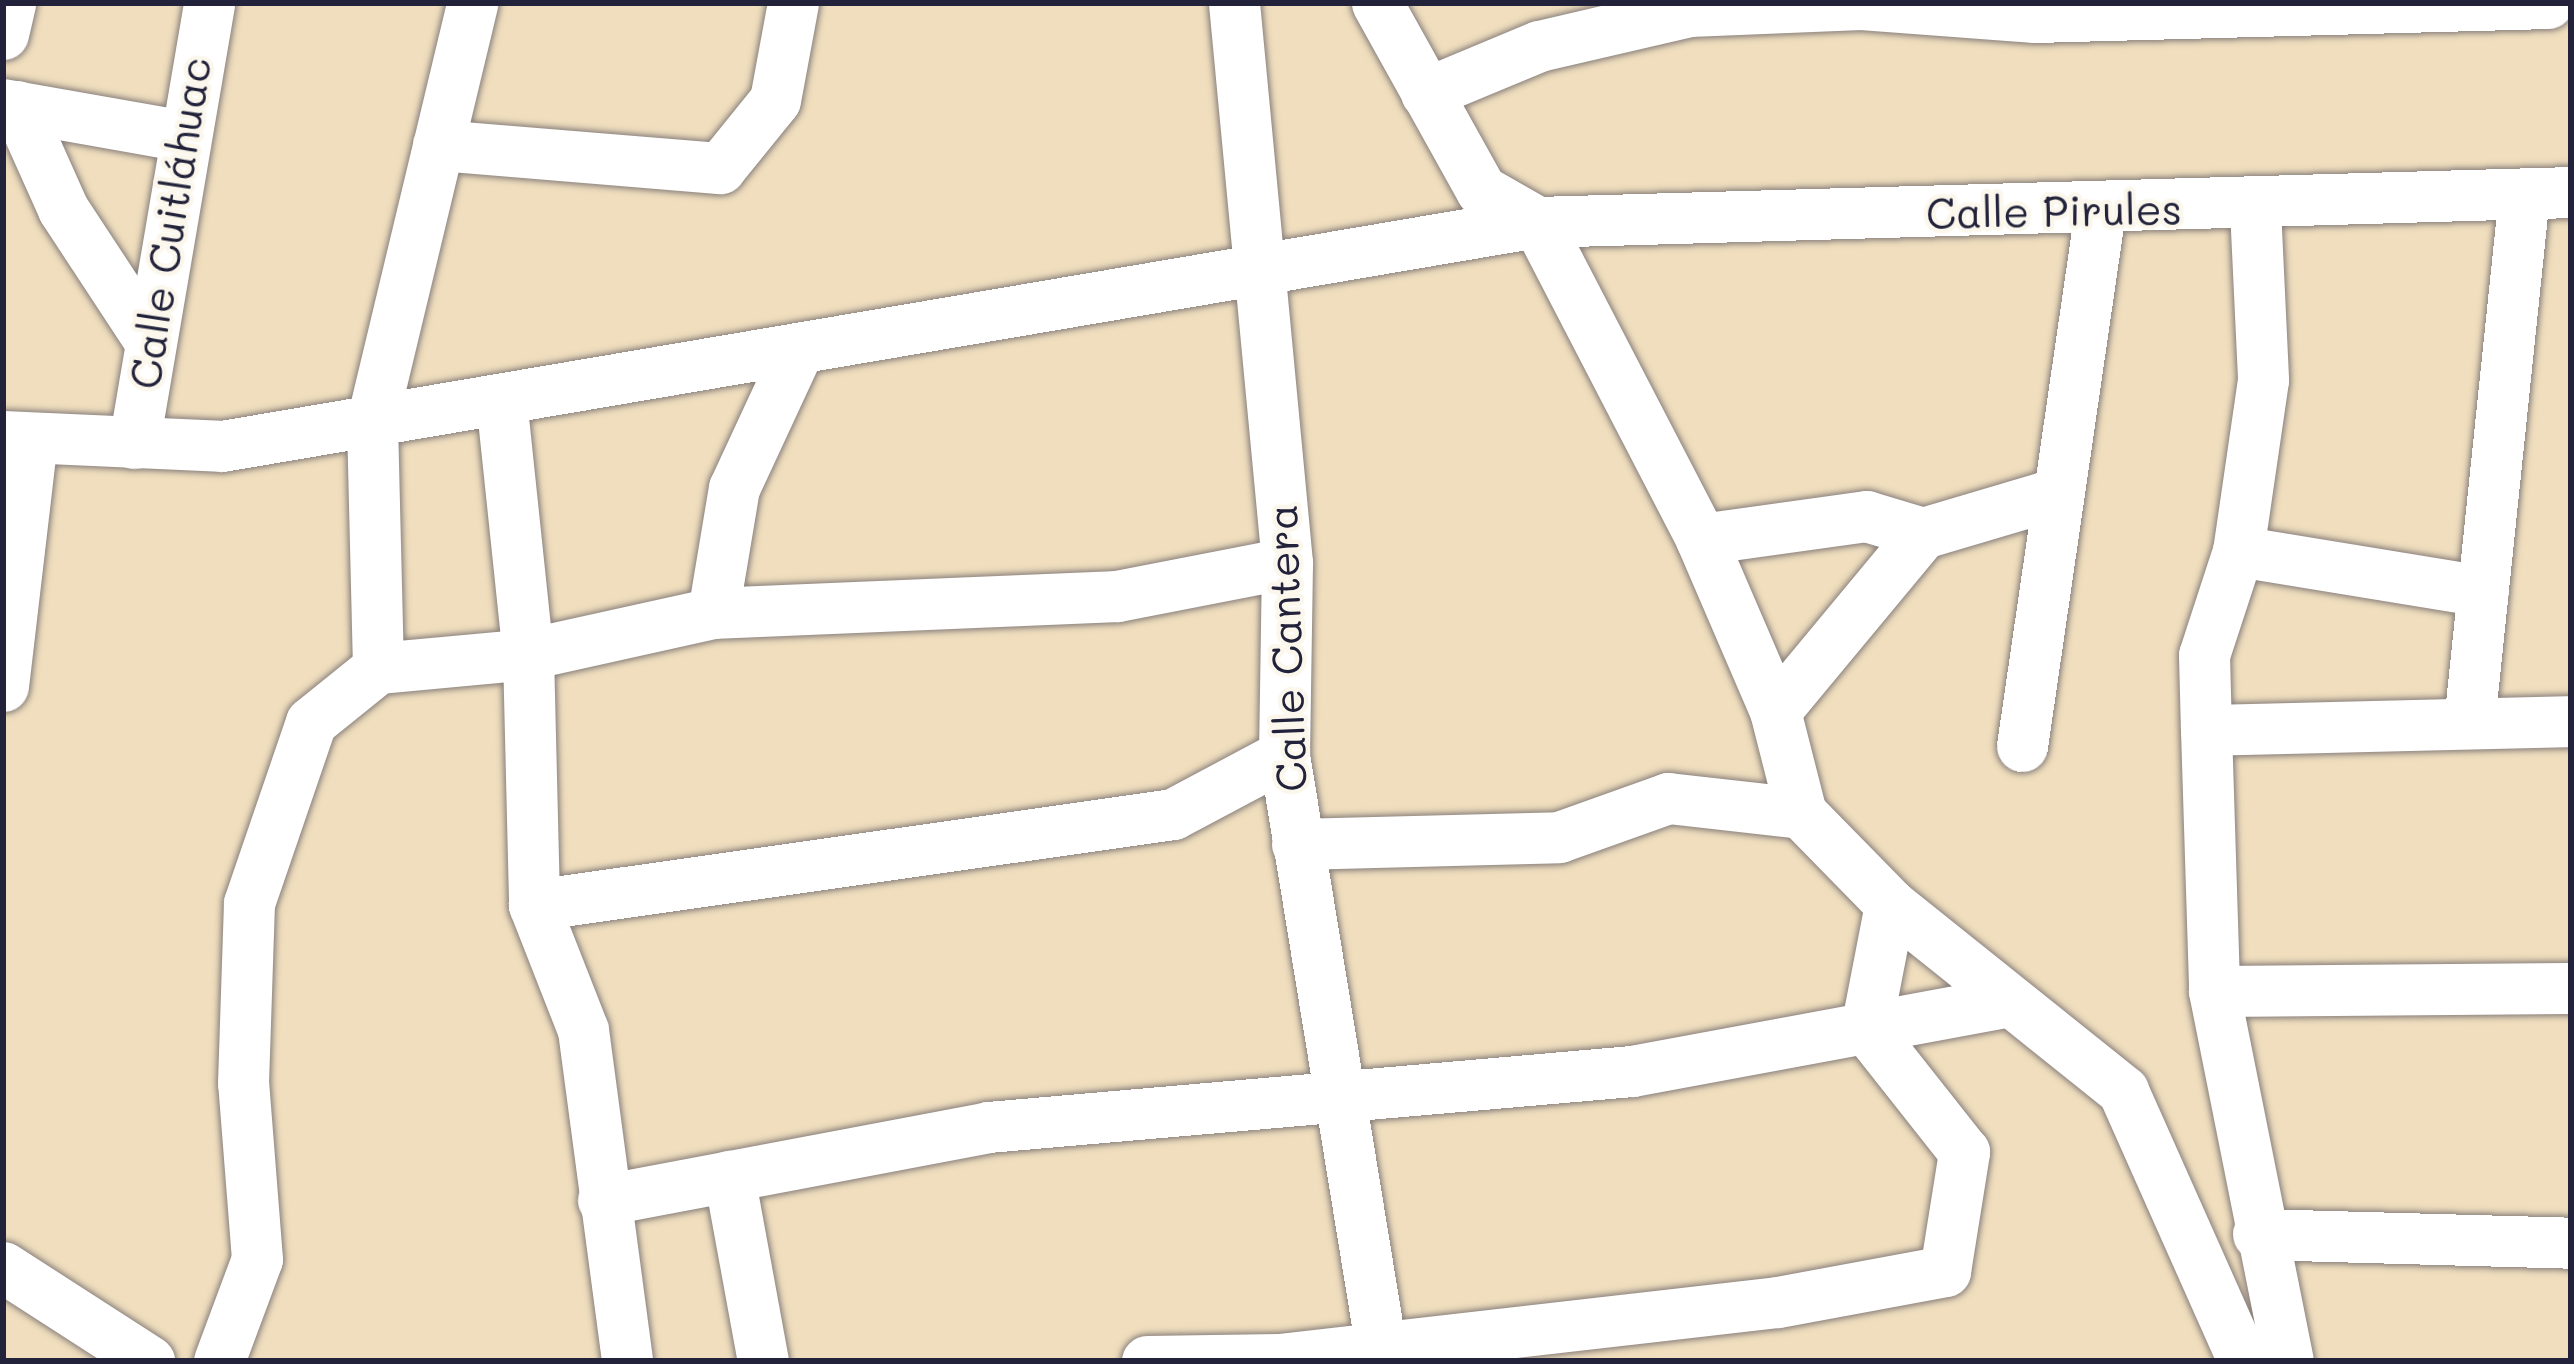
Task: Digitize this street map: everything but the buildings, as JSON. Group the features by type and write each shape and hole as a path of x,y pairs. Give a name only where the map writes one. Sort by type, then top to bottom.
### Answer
{"street":[{"path":"3,34 10,3"},
{"name":"Calle Cuitláhuac","path":"134,443 179,135 209,3"},
{"path":"378,668 372,421 472,3"},
{"path":"438,145 720,168 775,100 793,3"},
{"name":"Calle Cantera","path":"1234,3 1287,562 1284,754 1336,1098 1382,1352"},
{"path":"1377,3 1481,190 1537,222 1702,538 1774,711 1801,813 1890,904 2006,1002 2123,1090 2243,1361"},
{"path":"1426,93 1539,46 1688,11 1861,4 2035,17 2548,3"},
{"path":"10,105 179,135"},
{"path":"10,105 62,209 149,340"},
{"path":"2469,724 2483,591 2548,193"},
{"name":"Calle Pirules","path":"18,438 223,446 800,348 1258,278 1537,222 2255,208 2548,193"},
{"path":"2255,208 2263,380 2238,551 2204,655 2206,730 2214,992 2258,1234 2288,1361"},
{"path":"2022,746 2055,494 2100,211"},
{"path":"713,614 734,488 800,348"},
{"path":"501,399 528,654 534,905 583,1030 627,1361"},
{"path":"3,686 18,438"},
{"path":"1702,538 1867,516 1923,533 2055,494"},
{"path":"1774,711 1923,533"},
{"path":"2238,551 2483,591"},
{"path":"219,1361 257,1259 243,1083 249,903 311,722 378,668 528,654 713,614 1117,596 1287,562"},
{"path":"2206,730 2571,721"},
{"path":"534,905 1173,814 1284,754"},
{"path":"1297,844 1559,837 1668,799 1801,813"},
{"path":"1147,1361 1382,1352 1778,1302 1945,1271 1964,1152 1866,1028 1890,904"},
{"path":"2214,992 2571,988"},
{"path":"603,1200 988,1126 1633,1071 2006,1002"},
{"path":"729,1176 763,1361"},
{"path":"2258,1234 2571,1243"},
{"path":"3,1268 149,1361"}]}
